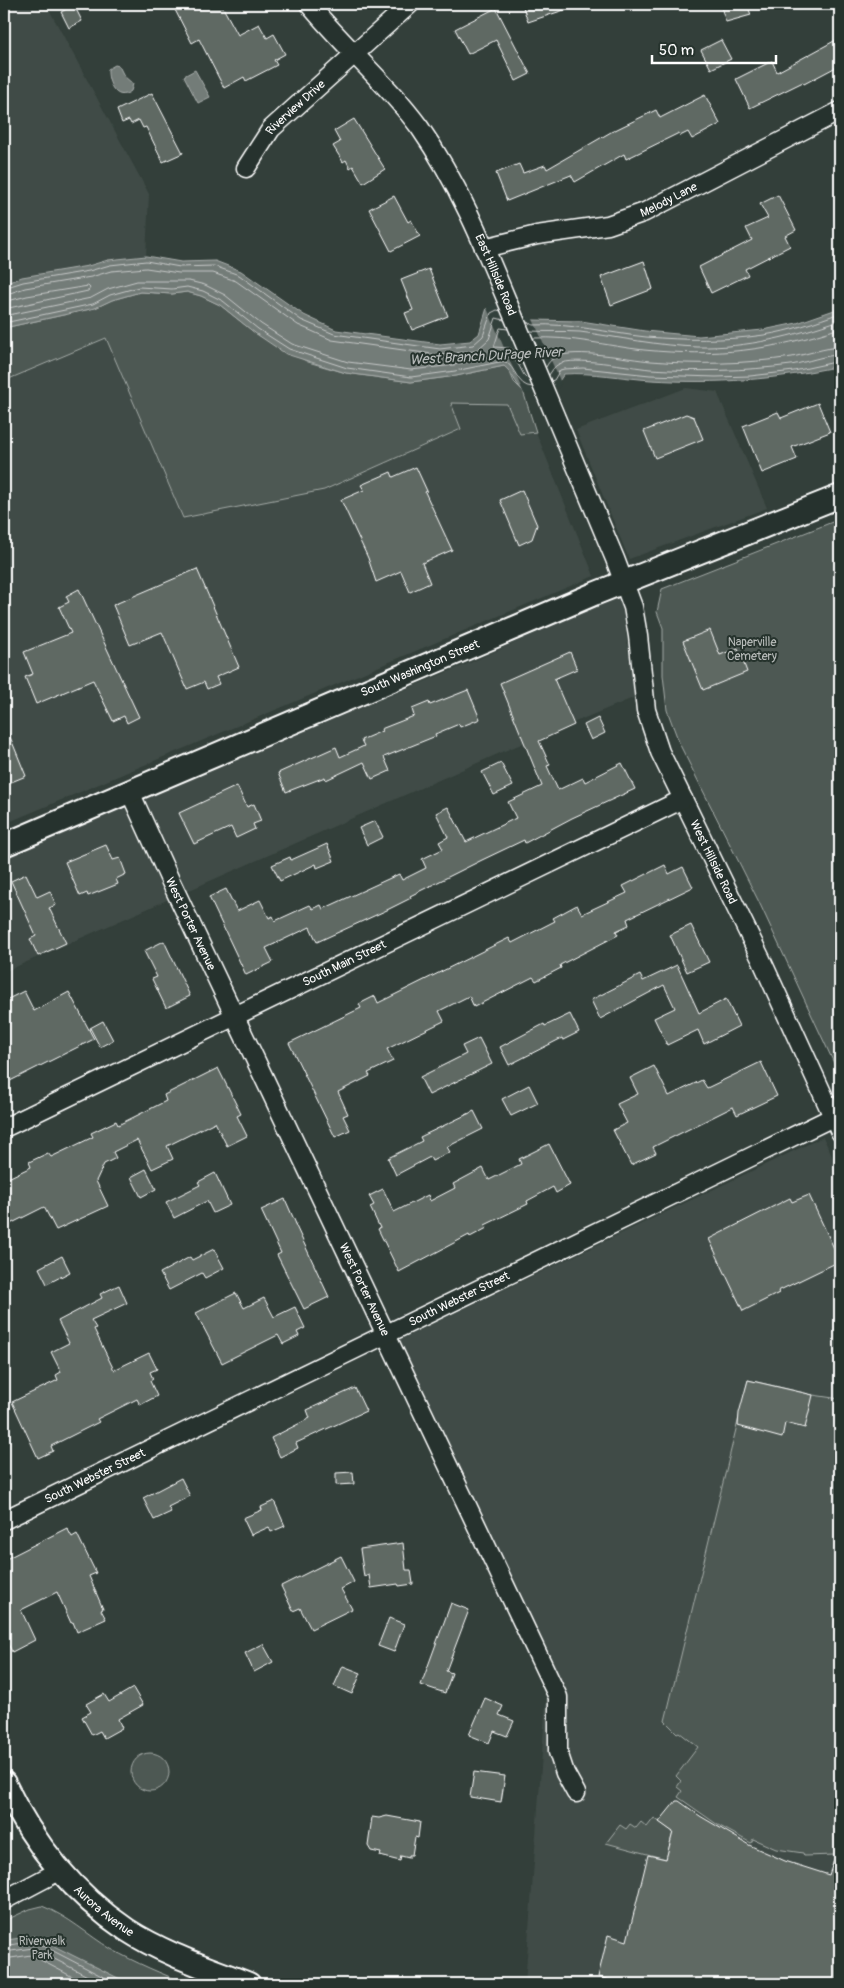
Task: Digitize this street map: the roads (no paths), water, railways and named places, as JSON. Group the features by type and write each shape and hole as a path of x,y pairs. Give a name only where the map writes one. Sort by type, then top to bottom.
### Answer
{"main road":[{"name":"South Washington Street","path":"4,845 624,583 840,496"},
{"name":"Aurora Avenue","path":"4,1784 45,1854 87,1898 128,1930 182,1958 249,1984"}],"street":[{"name":"East Hillside Road","path":"309,4 353,54 393,94 420,129 449,177 498,280 624,583"},
{"name":"Riverview Drive","path":"246,168 271,129 410,4"},
{"name":"Melody Lane","path":"484,248 537,235 624,221 645,212 840,111"},
{"name":"West Hillside Road","path":"624,583 633,607 646,710 660,752 762,959 837,1124"},
{"name":"West Porter Avenue","path":"130,792 234,1016 558,1697 558,1752 565,1773 576,1793"},
{"name":"South Main Street","path":"4,1128 683,799"},
{"name":"South Webster Street","path":"4,1520 385,1334 837,1124"},
{"path":"4,1900 60,1871"}],"water":[{"path":"115,65 119,66 124,76 133,84 131,91 126,94 117,93 109,80 108,69"},
{"path":"195,70 210,97 198,103 184,76"},
{"name":"West Branch DuPage River","path":"146,256 181,262 215,261 241,271 304,315 336,330 440,344 470,341 479,334 487,308 533,320 581,321 645,331 699,336 763,330 797,323 840,308 840,366 769,378 723,381 651,380 597,374 564,374 557,384 523,391 504,366 456,376 411,382 346,373 286,354 255,333 220,305 187,292 172,294 140,292 112,300 95,308 4,328 4,284 22,277 88,266 108,260"},
{"path":"34,1936 130,1984 4,1984 4,1942"}],"park label":[{"name":"Naperville Cemetery","path":"752,649"},
{"name":"Riverwalk Park","path":"42,1948"}]}
